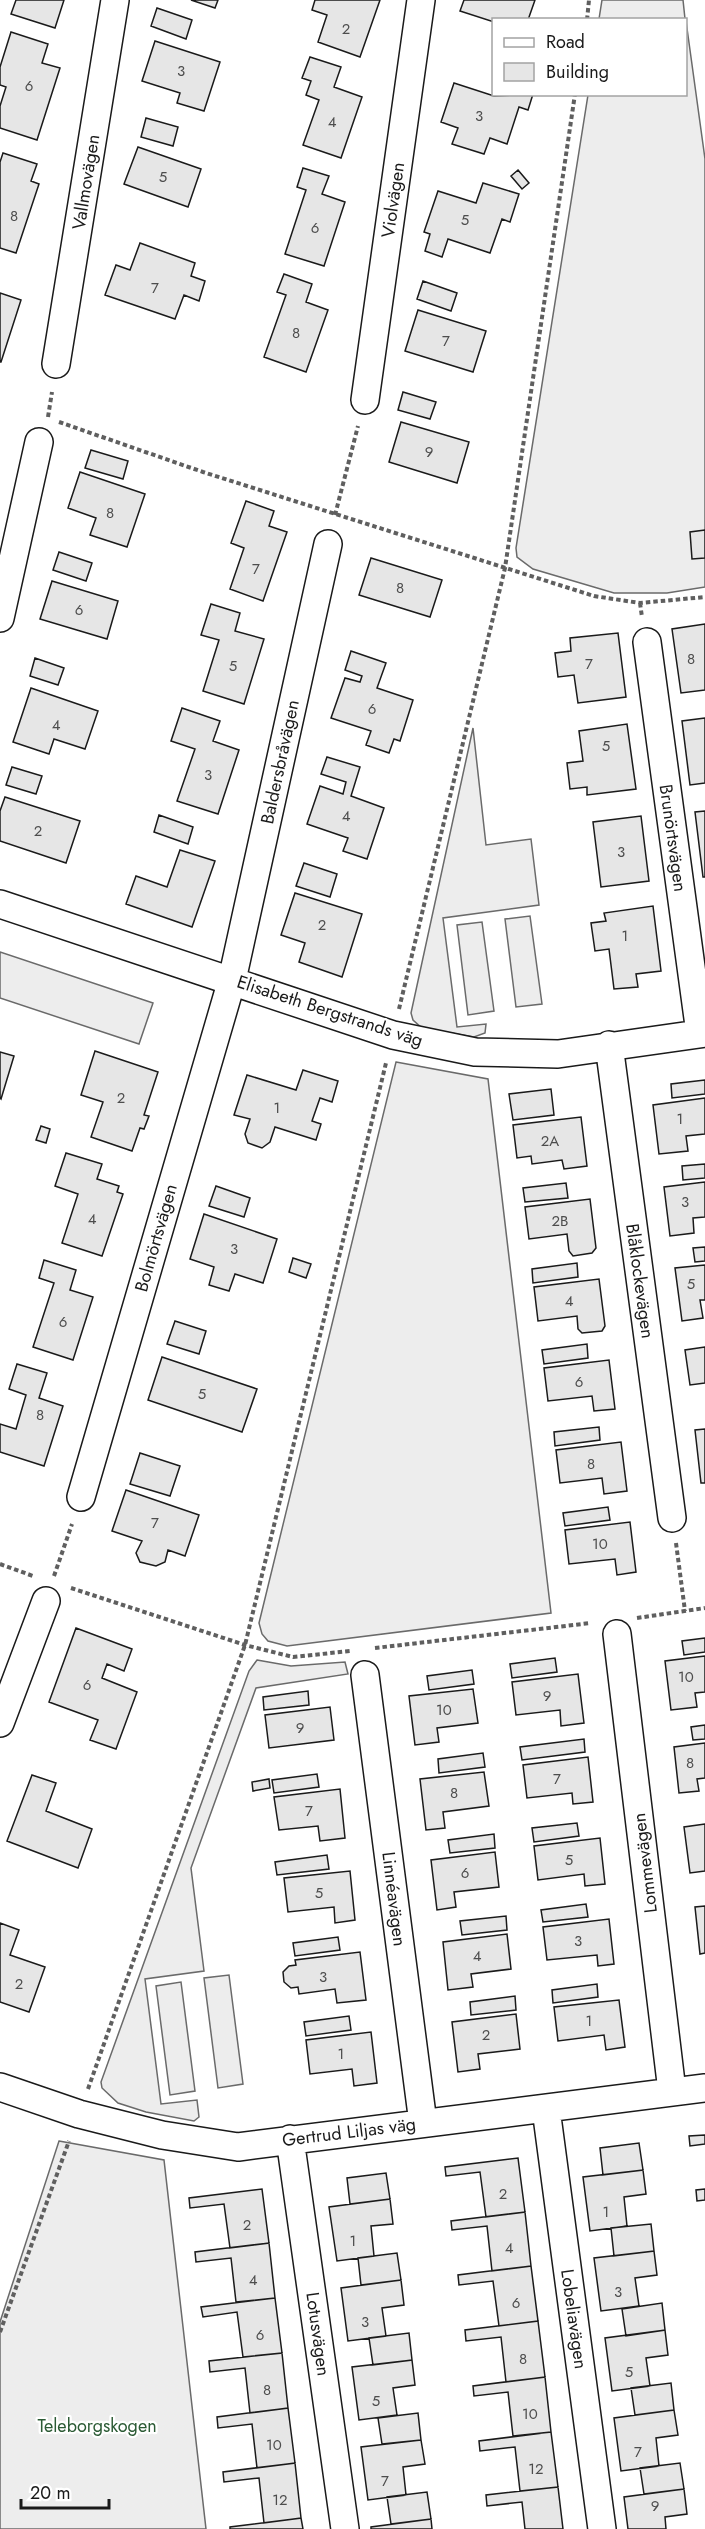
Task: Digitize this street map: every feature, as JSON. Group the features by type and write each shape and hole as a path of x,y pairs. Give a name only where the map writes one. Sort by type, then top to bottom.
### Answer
{"street":[{"name":"Vallmovägen","path":"56,364 115,0"},
{"name":"Violvägen","path":"365,400 422,0"},
{"path":"0,618 39,442"},
{"name":"Baldersbråvägen","path":"232,980 328,544"},
{"name":"Brunörtsvägen","path":"647,642 702,1033"},
{"name":"Elisabeth Bergstrands väg","path":"0,904 393,1035 475,1052 558,1054 702,1033"},
{"name":"Bolmörtsvägen","path":"81,1497 232,980"},
{"name":"Blåklockevägen","path":"609,1045 672,1518"},
{"path":"0,1723 49,1591"},
{"name":"Lommevägen","path":"614,1625 672,2091"},
{"name":"Linnéavägen","path":"363,1662 423,2123"},
{"name":"Gertrud Liljas väg","path":"0,2087 79,2114 162,2135 238,2147 705,2088"},
{"name":"Lobeliavägen","path":"546,2109 602,2529"},
{"name":"Lotusvägen","path":"291,2139 345,2529"}],"path":[{"path":"586,18 590,0"},
{"path":"0,2332 245,1645 505,568 575,96"},
{"path":"56,364 48,418 203,472 594,596 640,603 705,597"},
{"path":"328,544 365,400"},
{"path":"49,1591 81,1497"},
{"path":"672,1518 685,1611"},
{"path":"0,1564 49,1591 245,1645 293,1657 363,1662"},
{"path":"373,1648 614,1625 705,1608"}],"shaded area":[{"path":"602,0 683,0 685,18 599,18"},
{"path":"687,28 705,159 705,587 667,593 614,593 533,569 517,557 516,548 588,96 687,96"},
{"path":"473,728 486,845 531,839 539,905 443,918 457,1027 486,1024 485,1033 474,1037 422,1028 413,1020 411,1013"},
{"path":"530,916 542,1004 516,1007 505,919"},
{"path":"482,922 494,1011 468,1015 457,925"},
{"path":"0,952 153,1003 139,1044 0,998"},
{"path":"396,1062 488,1079 551,1613 287,1646 268,1641 262,1634 259,1623"},
{"path":"257,1660 291,1666 345,1662 348,1674 256,1688 191,1868 204,1971 145,1979 161,2104 197,2100 199,2117 194,2121 146,2112 118,2103 102,2088 101,2082 249,1671"},
{"path":"229,1975 243,2084 218,2088 204,1978"},
{"path":"181,1982 195,2091 170,2095 156,1986"},
{"name":"Teleborgskogen","path":"59,2141 164,2160 206,2529 0,2529 0,2322"}],"building":[{"path":"16,0 64,0 55,28 11,14"},
{"path":"191,0 218,0 215,8"},
{"path":"315,0 380,0 360,57 318,42 327,15 312,10"},
{"path":"464,0 535,0 529,18 492,18 492,21 460,11"},
{"path":"157,8 192,20 186,39 151,26"},
{"path":"11,32 48,44 42,63 60,68 37,140 0,128 0,106 6,87 0,85 0,67"},
{"path":"155,41 220,62 204,111 177,103 180,93 142,81"},
{"path":"310,57 341,67 334,87 362,97 341,158 303,145 319,100 306,95 311,81 302,78"},
{"path":"454,83 492,96 532,96 528,110 519,107 507,144 490,138 484,154 452,144 458,128 441,122"},
{"path":"146,118 178,127 173,146 141,137"},
{"path":"138,147 201,169 188,207 124,184"},
{"path":"3,153 37,164 31,181 39,184 16,253 0,248 0,162"},
{"path":"303,168 329,176 322,194 345,202 324,266 285,254 306,190 297,187"},
{"path":"518,170 529,183 522,189 511,176"},
{"path":"483,183 519,194 510,222 502,219 490,253 448,239 442,257 425,251 430,234 424,232 438,191 476,203"},
{"path":"140,243 195,263 191,276 205,281 199,301 184,295 175,319 105,295 116,265 130,270"},
{"path":"284,274 312,284 306,302 328,310 306,372 264,357 286,295 277,292"},
{"path":"423,281 457,293 451,311 417,299"},
{"path":"0,293 21,300 1,362 0,362"},
{"path":"418,310 486,331 473,372 405,351"},
{"path":"403,392 436,402 430,419 398,410"},
{"path":"401,422 469,442 457,483 389,462"},
{"path":"91,450 128,461 123,479 85,468"},
{"path":"80,472 145,494 127,547 90,535 96,518 68,508"},
{"path":"246,501 274,511 269,526 287,532 263,601 230,589 244,548 231,543"},
{"path":"705,530 705,558 692,559 690,532"},
{"path":"59,552 92,563 86,581 53,570"},
{"path":"371,558 442,580 430,617 359,595"},
{"path":"52,581 118,601 107,639 40,619"},
{"path":"211,604 240,613 235,631 264,639 244,704 203,691 219,640 201,635"},
{"path":"705,624 705,690 681,693 672,629"},
{"path":"618,633 626,697 578,703 574,675 558,677 555,653 571,651 570,638"},
{"path":"351,651 386,663 377,688 413,700 400,741 394,739 389,753 366,745 371,731 331,718 345,678 360,682 362,676 345,670"},
{"path":"35,658 64,668 58,685 30,676"},
{"path":"31,688 98,711 85,749 54,739 49,754 13,742"},
{"path":"182,708 220,721 213,741 239,750 218,814 177,801 195,749 171,741"},
{"path":"705,718 705,783 690,785 682,721"},
{"path":"627,724 636,789 587,795 587,787 570,789 567,763 583,761 579,731"},
{"path":"327,757 360,767 351,796 384,808 367,859 343,851 348,838 307,824 320,786 343,794 346,782 321,774"},
{"path":"12,767 42,776 36,794 6,785"},
{"path":"5,797 80,821 66,863 0,841 0,811"},
{"path":"705,811 705,877 703,877 695,812"},
{"path":"159,815 193,827 188,844 154,832"},
{"path":"641,816 649,881 601,887 593,822"},
{"path":"180,850 215,861 192,927 126,904 136,876 167,887"},
{"path":"304,863 337,874 330,897 296,886"},
{"path":"295,893 362,914 342,977 299,962 305,943 281,935"},
{"path":"653,906 661,971 636,974 638,987 614,989 609,949 595,951 591,923 606,921 604,913"},
{"path":"95,1051 158,1072 144,1115 149,1116 144,1129 140,1128 132,1151 91,1137 103,1102 81,1095"},
{"path":"0,1052 14,1056 1,1099 0,1098"},
{"path":"303,1070 338,1081 332,1102 320,1098 312,1121 321,1124 316,1140 275,1127 270,1142 262,1148 248,1143 245,1134 250,1119 234,1115 247,1075 296,1090"},
{"path":"705,1080 705,1094 672,1098 671,1084"},
{"path":"551,1089 554,1115 513,1120 509,1094"},
{"path":"705,1098 705,1134 686,1136 688,1151 659,1154 653,1105"},
{"path":"581,1117 587,1166 564,1169 562,1160 532,1164 531,1156 517,1158 513,1125"},
{"path":"41,1126 50,1129 46,1143 36,1140"},
{"path":"66,1153 102,1164 97,1179 119,1186 117,1192 123,1194 102,1256 62,1243 78,1194 55,1186"},
{"path":"705,1164 705,1178 683,1180 682,1166"},
{"path":"705,1182 705,1217 693,1218 694,1233 670,1236 664,1187"},
{"path":"566,1183 568,1198 525,1202 523,1188"},
{"path":"216,1186 250,1198 244,1217 209,1206"},
{"path":"590,1199 596,1248 592,1253 573,1256 569,1251 567,1234 529,1239 525,1207"},
{"path":"204,1214 277,1239 263,1283 235,1274 229,1291 209,1285 214,1267 190,1259"},
{"path":"705,1247 705,1261 695,1262 693,1248"},
{"path":"293,1258 311,1264 306,1278 289,1272"},
{"path":"44,1260 76,1270 70,1290 93,1297 73,1360 33,1347 54,1283 39,1278"},
{"path":"577,1263 578,1277 533,1283 532,1269"},
{"path":"705,1265 705,1300 700,1300 703,1318 682,1321 675,1268"},
{"path":"599,1279 605,1326 602,1331 582,1333 578,1329 577,1316 538,1321 534,1287"},
{"path":"175,1321 206,1331 199,1354 167,1344"},
{"path":"587,1344 588,1358 544,1364 542,1350"},
{"path":"705,1347 705,1383 690,1385 685,1350"},
{"path":"162,1357 257,1389 242,1432 148,1400"},
{"path":"609,1360 615,1409 594,1411 592,1396 548,1401 544,1368"},
{"path":"17,1364 47,1373 39,1398 63,1406 44,1466 0,1452 0,1424 16,1429 26,1395 9,1389"},
{"path":"599,1427 600,1440 555,1446 554,1432"},
{"path":"705,1429 705,1483 701,1483 695,1430"},
{"path":"621,1442 627,1491 604,1494 602,1478 560,1483 556,1450"},
{"path":"140,1453 180,1466 170,1496 130,1484"},
{"path":"126,1490 199,1515 185,1556 168,1550 165,1562 156,1566 140,1562 136,1553 142,1541 112,1531"},
{"path":"608,1507 610,1520 565,1526 563,1513"},
{"path":"630,1522 636,1572 617,1575 615,1559 569,1564 565,1530"},
{"path":"76,1628 132,1649 124,1671 107,1664 102,1678 137,1692 116,1749 90,1740 98,1720 49,1702"},
{"path":"705,1638 705,1652 684,1655 682,1641"},
{"path":"705,1656 705,1692 695,1693 697,1707 671,1710 665,1661"},
{"path":"555,1658 557,1672 512,1678 510,1664"},
{"path":"472,1670 474,1684 429,1690 427,1676"},
{"path":"578,1674 584,1723 561,1726 560,1710 516,1715 512,1682"},
{"path":"473,1689 478,1723 437,1728 439,1742 415,1745 409,1696"},
{"path":"308,1691 309,1705 264,1710 263,1697"},
{"path":"330,1707 334,1740 269,1748 265,1715"},
{"path":"705,1725 705,1739 693,1740 691,1727"},
{"path":"584,1739 585,1752 522,1760 520,1747"},
{"path":"705,1743 705,1778 697,1779 699,1791 679,1793 674,1747"},
{"path":"483,1753 485,1767 439,1773 438,1759"},
{"path":"588,1757 593,1802 573,1804 572,1793 527,1798 523,1765"},
{"path":"484,1772 489,1806 443,1812 445,1828 426,1830 420,1779"},
{"path":"317,1774 319,1787 274,1793 272,1780"},
{"path":"32,1775 56,1783 46,1811 92,1829 78,1868 7,1841"},
{"path":"269,1779 270,1788 253,1791 252,1782"},
{"path":"340,1789 345,1838 320,1841 318,1826 279,1830 274,1797"},
{"path":"577,1823 579,1836 534,1842 532,1828"},
{"path":"705,1824 705,1871 690,1873 684,1827"},
{"path":"494,1834 495,1848 450,1853 448,1840"},
{"path":"600,1838 605,1884 585,1886 584,1874 538,1880 534,1846"},
{"path":"495,1852 499,1887 454,1892 456,1907 437,1910 431,1860"},
{"path":"327,1855 329,1869 277,1875 275,1862"},
{"path":"350,1871 355,1920 335,1923 334,1907 288,1912 284,1878"},
{"path":"586,1904 588,1917 543,1922 541,1910"},
{"path":"705,1906 705,1953 700,1954 695,1907"},
{"path":"506,1916 507,1930 462,1935 460,1921"},
{"path":"609,1919 614,1964 598,1966 597,1955 547,1960 543,1927"},
{"path":"0,1923 19,1930 10,1955 45,1967 29,2012 0,2002"},
{"path":"507,1934 511,1969 471,1974 473,1987 448,1990 443,1942"},
{"path":"338,1937 340,1950 295,1956 293,1943"},
{"path":"360,1952 366,2000 337,2003 335,1989 299,1994 298,1987 291,1988 284,1982 283,1972 289,1966 296,1965 295,1960"},
{"path":"597,1984 598,1997 553,2003 552,1990"},
{"path":"515,1996 516,2010 471,2015 470,2002"},
{"path":"619,2000 625,2047 606,2050 604,2035 558,2041 554,2007"},
{"path":"516,2014 520,2049 478,2054 480,2069 458,2072 452,2022"},
{"path":"349,2016 351,2030 306,2036 304,2022"},
{"path":"371,2032 377,2083 354,2086 352,2069 310,2074 306,2040"},
{"path":"705,2135 705,2144 690,2146 689,2136"},
{"path":"639,2143 643,2170 603,2175 600,2148"},
{"path":"518,2158 525,2212 486,2217 480,2172 446,2176 445,2167"},
{"path":"643,2170 646,2194 624,2197 627,2226 590,2231 583,2177"},
{"path":"386,2173 390,2199 350,2204 347,2178"},
{"path":"262,2189 269,2243 230,2248 224,2204 190,2208 189,2198"},
{"path":"705,2189 705,2200 697,2201 696,2190"},
{"path":"390,2199 393,2224 371,2226 374,2256 337,2261 329,2207"},
{"path":"525,2212 531,2266 492,2271 487,2226 452,2230 451,2221"},
{"path":"651,2224 654,2251 614,2256 611,2228"},
{"path":"269,2243 275,2298 236,2302 231,2258 196,2262 195,2252"},
{"path":"654,2251 657,2275 635,2278 639,2306 601,2311 594,2258"},
{"path":"397,2253 401,2280 361,2285 358,2258"},
{"path":"531,2266 538,2321 499,2326 493,2281 459,2285 458,2275"},
{"path":"401,2280 404,2305 382,2308 386,2336 348,2341 341,2288"},
{"path":"275,2298 282,2353 243,2357 237,2312 203,2317 201,2307"},
{"path":"662,2303 665,2330 626,2336 622,2309"},
{"path":"538,2321 545,2377 506,2382 501,2337 466,2341 465,2330"},
{"path":"665,2330 668,2355 646,2358 650,2386 612,2391 605,2338"},
{"path":"409,2333 412,2360 373,2365 369,2338"},
{"path":"282,2353 288,2408 250,2413 245,2368 210,2372 209,2361"},
{"path":"412,2360 415,2385 393,2388 397,2415 359,2420 352,2367"},
{"path":"545,2377 551,2432 513,2436 508,2392 474,2396 473,2386"},
{"path":"671,2383 674,2410 635,2415 631,2388"},
{"path":"288,2408 295,2463 257,2468 252,2424 218,2428 217,2417"},
{"path":"674,2410 678,2435 656,2438 659,2466 621,2471 614,2418"},
{"path":"418,2413 421,2440 382,2444 378,2418"},
{"path":"551,2432 558,2487 520,2491 515,2447 480,2451 479,2441"},
{"path":"421,2440 425,2464 403,2467 406,2495 368,2500 361,2447"},
{"path":"295,2463 301,2518 264,2523 259,2478 224,2482 223,2472"},
{"path":"680,2463 684,2489 644,2494 640,2468"},
{"path":"558,2487 563,2529 525,2529 522,2502 487,2506 486,2495"},
{"path":"684,2489 687,2514 665,2517 666,2529 628,2529 624,2497"},
{"path":"427,2492 431,2519 391,2524 387,2497"},
{"path":"301,2518 303,2529 230,2529 230,2527"},
{"path":"431,2519 432,2529 371,2529 371,2527"}]}
